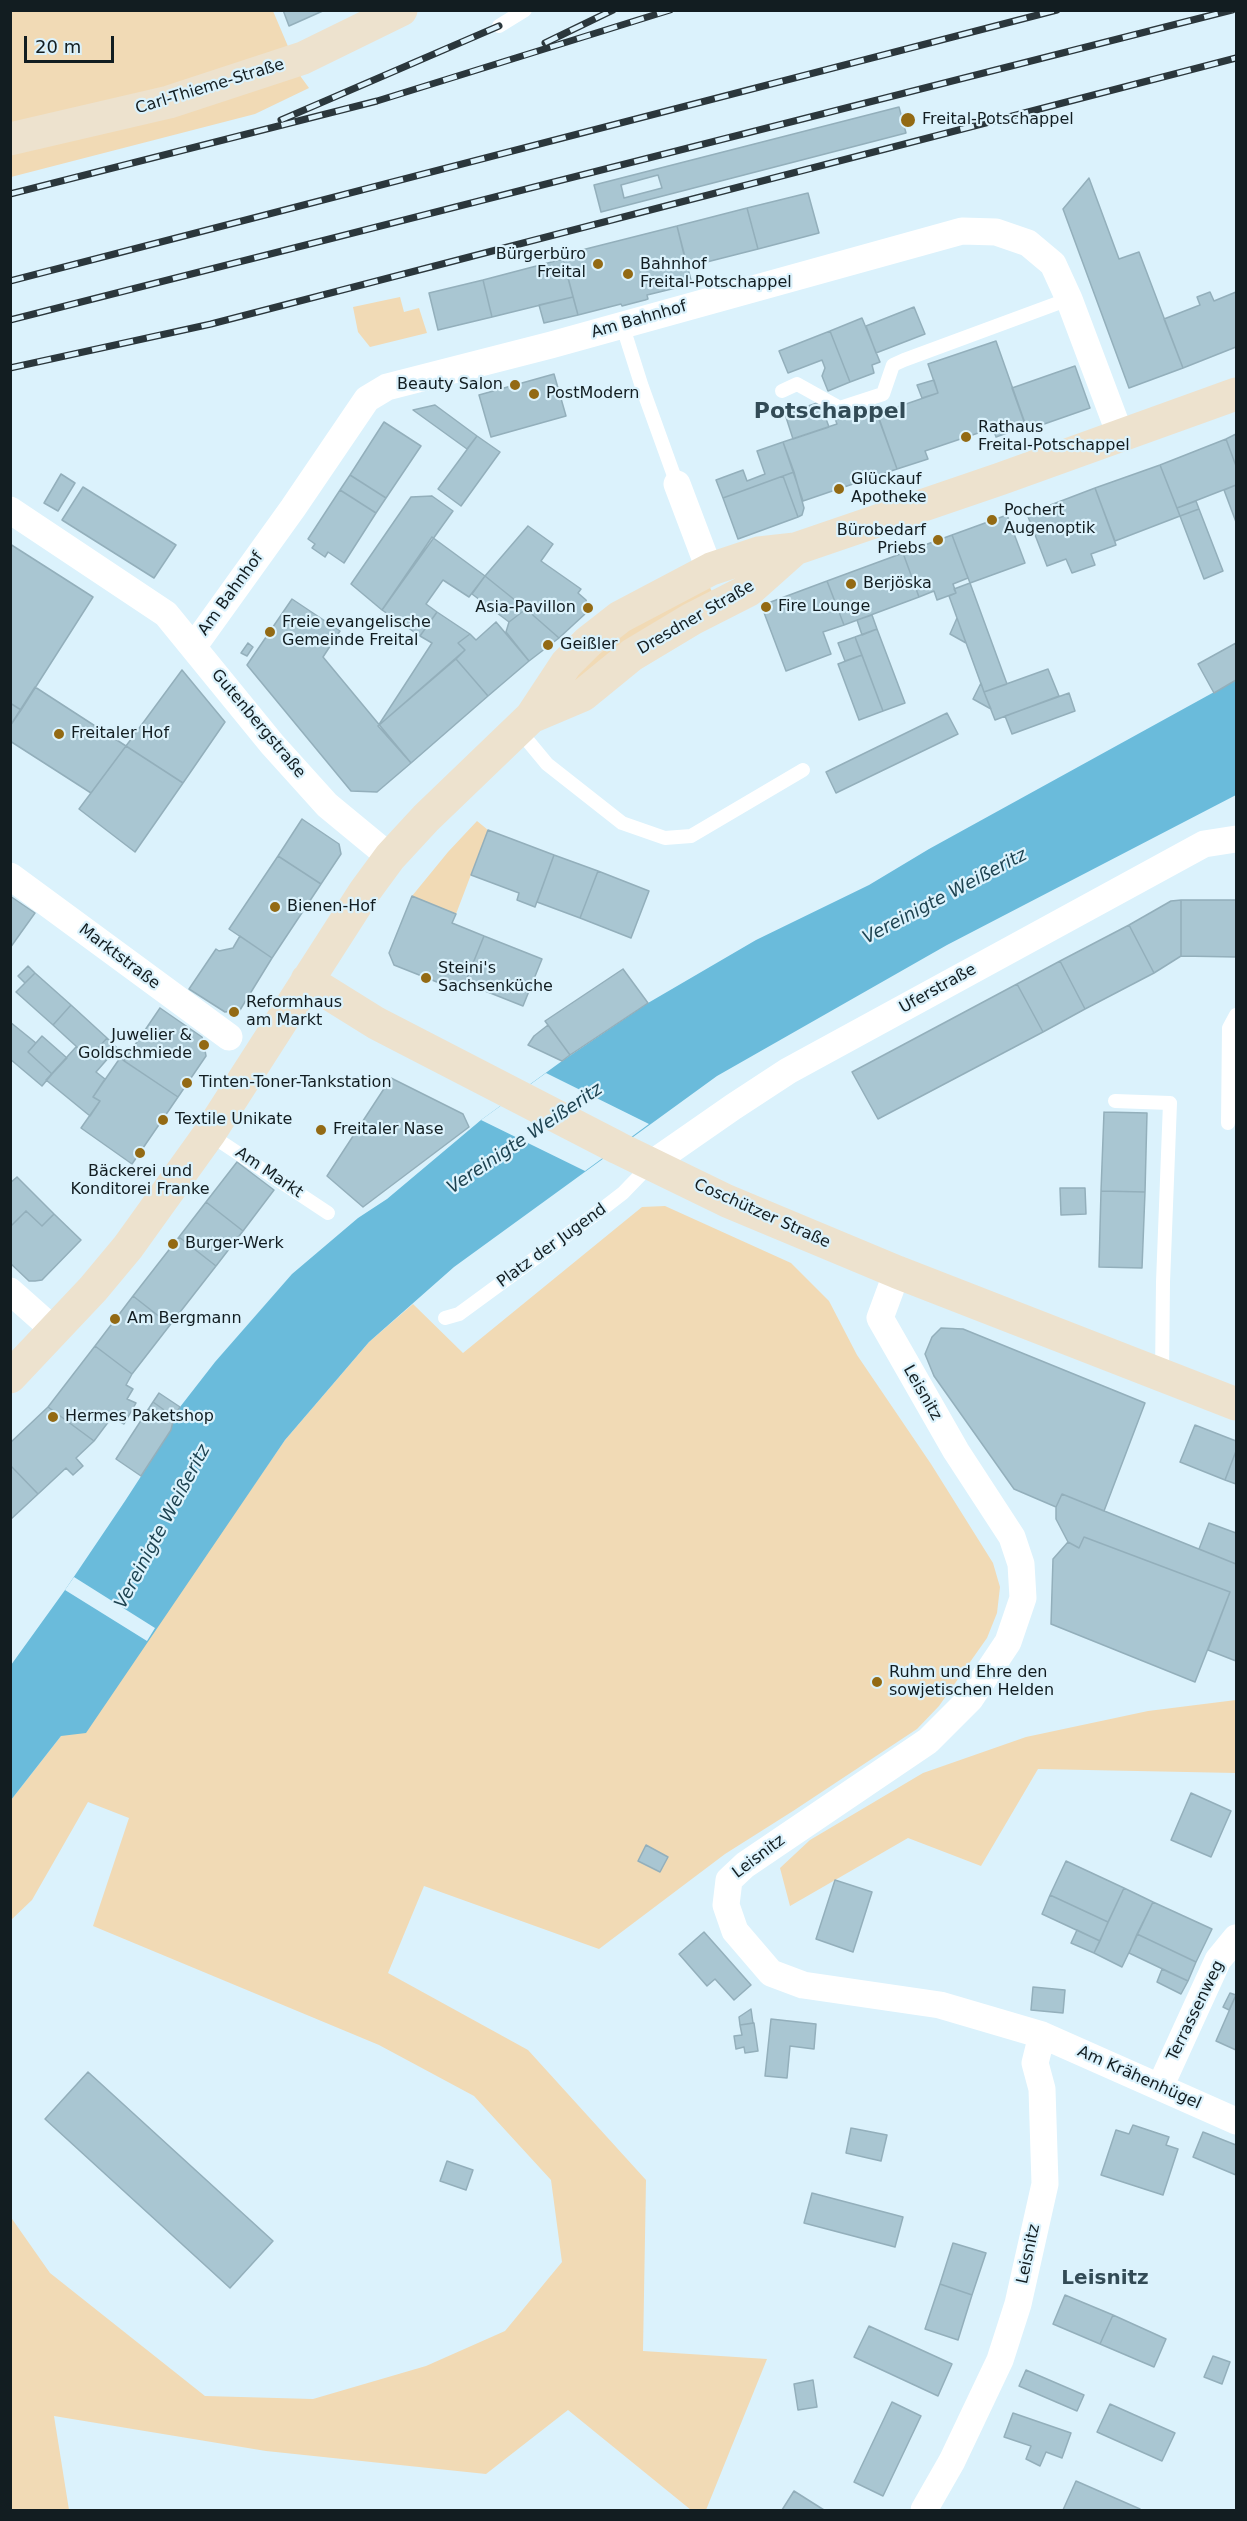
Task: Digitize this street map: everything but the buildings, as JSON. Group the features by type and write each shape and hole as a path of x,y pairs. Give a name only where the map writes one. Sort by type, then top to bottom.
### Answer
{"street":[{"name":"Carl-Thieme-Straße","path":"10,139 170,102 303,58 401,10"},
{"name":"Am Bahnhof","path":"194,646 293,508 367,399 387,387 962,231 996,232 1028,243 1053,264 1072,306 1121,436"},
{"name":"Dresdner Straße","path":"10,1377 55,1331 128,1247 209,1134 307,980 390,857 426,818 524,723 566,663 588,642 620,617 711,569 759,553 795,549 1236,394"},
{"path":"677,484 705,558"},
{"name":"Gutenbergstraße","path":"10,510 166,614 272,744 327,805 390,857"},
{"name":"Uferstraße","path":"651,1164 788,1071 1204,844 1236,839"},
{"name":"Marktstraße","path":"10,876 229,1036"},
{"name":"Coschützer Straße","path":"307,980 362,1015 514,1094 618,1148 765,1218 1236,1404"},
{"name":"Leisnitz","path":"897,1272 880,1318 956,1451 1012,1537 1021,1564 1023,1598 1008,1642 970,1699 928,1741 745,1865 729,1880 726,1905 735,1931 771,1973 803,1986 940,2005 1042,2035 1035,2063 1042,2089 1045,2184 1018,2304 1000,2360 952,2461 924,2511"},
{"path":"10,1291 55,1331"},
{"name":"Terrassenweg","path":"1160,2087 1218,1960 1236,1938"},
{"name":"Am Krähenhügel","path":"1042,2035 1236,2121"}],"lane":[{"path":"499,26 525,10"},
{"path":"782,391 797,384 840,408 883,394 893,365 904,360 1072,306"},
{"path":"622,324 677,484"},
{"path":"524,723 547,764 622,823 665,838 691,836 803,770"},
{"path":"1228,1123 1229,1028 1236,1015"},
{"path":"1115,1101 1170,1103 1162,1376"},
{"name":"Am Markt","path":"209,1134 328,1213"},
{"name":"Platz der Jugend","path":"445,1318 459,1314 602,1210 623,1193 651,1164"}],"shaded area":[{"path":"10,11 273,11 301,77 309,88 255,114 11,177"},
{"path":"400,297 404,312 419,308 427,333 370,347 358,332 353,307"},
{"path":"707,581 713,594 576,681 573,677 596,645"},
{"path":"477,821 488,830 456,914 412,896 448,852"},
{"path":"665,1206 791,1263 829,1301 857,1355 931,1464 993,1563 1000,1587 997,1613 987,1638 939,1706 917,1729 725,1854 599,1949 424,1886 388,1973 528,2050 646,2180 643,2351 767,2359 706,2510 691,2510 568,2410 486,2474 266,2451 54,2416 69,2510 11,2510 10,2216 50,2273 205,2396 313,2399 426,2366 505,2331 562,2262 551,2180 474,2096 379,2045 93,1926 129,1818 88,1802 32,1900 11,1920 11,1800 61,1736 155,1628 285,1440 369,1342 413,1304 463,1353 642,1207"},
{"path":"1236,1700 1236,1773 1038,1769 981,1866 908,1838 790,1906 780,1868 810,1840 923,1773 1026,1737 1148,1711"}],"water":[{"name":"Vereinigte Weißeritz","path":"1236,680 1236,795 947,945 717,1076 454,1267 369,1342 285,1440 86,1733 61,1736 11,1800 11,1665 125,1501 171,1430 174,1417 180,1407 215,1362 292,1274 358,1218 387,1199 481,1120 562,1061 648,1003 756,940 869,885 929,849"}],"pier":[{"path":"546,1073 649,1124 585,1171 481,1120"},
{"path":"74,1577 155,1628 147,1641 65,1590"}],"railway":[{"path":"545,43 613,10"},
{"path":"10,194 377,101 670,10"},
{"path":"10,281 1057,10"},
{"path":"10,320 1232,10"},
{"path":"281,120 499,26"},
{"path":"10,368 211,324 1236,58"}],"place":[{"name":"Freital-Potschappel","path":"908,120"},
{"name":"Bürgerbüro Freital","path":"598,264"},
{"name":"Bahnhof Freital-Potschappel","path":"628,274"},
{"name":"Beauty Salon","path":"515,385"},
{"name":"PostModern","path":"534,394"},
{"name":"Rathaus Freital-Potschappel","path":"966,437"},
{"name":"Glückauf Apotheke","path":"839,489"},
{"name":"Pochert Augenoptik","path":"992,520"},
{"name":"Bürobedarf Priebs","path":"938,540"},
{"name":"Berjöska","path":"851,584"},
{"name":"Fire Lounge","path":"766,607"},
{"name":"Asia-Pavillon","path":"588,608"},
{"name":"Freie evangelische Gemeinde Freital","path":"270,632"},
{"name":"Geißler","path":"548,645"},
{"name":"Freitaler Hof","path":"59,734"},
{"name":"Bienen-Hof","path":"275,907"},
{"name":"Steini's Sachsenküche","path":"426,978"},
{"name":"Reformhaus am Markt","path":"234,1012"},
{"name":"Juwelier & Goldschmiede","path":"204,1045"},
{"name":"Tinten-Toner-Tankstation","path":"187,1083"},
{"name":"Textile Unikate","path":"163,1120"},
{"name":"Freitaler Nase","path":"321,1130"},
{"name":"Bäckerei und Konditorei Franke","path":"140,1153"},
{"name":"Burger-Werk","path":"173,1244"},
{"name":"Am Bergmann","path":"115,1319"},
{"name":"Hermes Paketshop","path":"53,1417"},
{"name":"Ruhm und Ehre den sowjetischen Helden","path":"877,1682"}],"district":[{"name":"Potschappel","path":"830,412"},
{"name":"Leisnitz","path":"1105,2279"}]}
